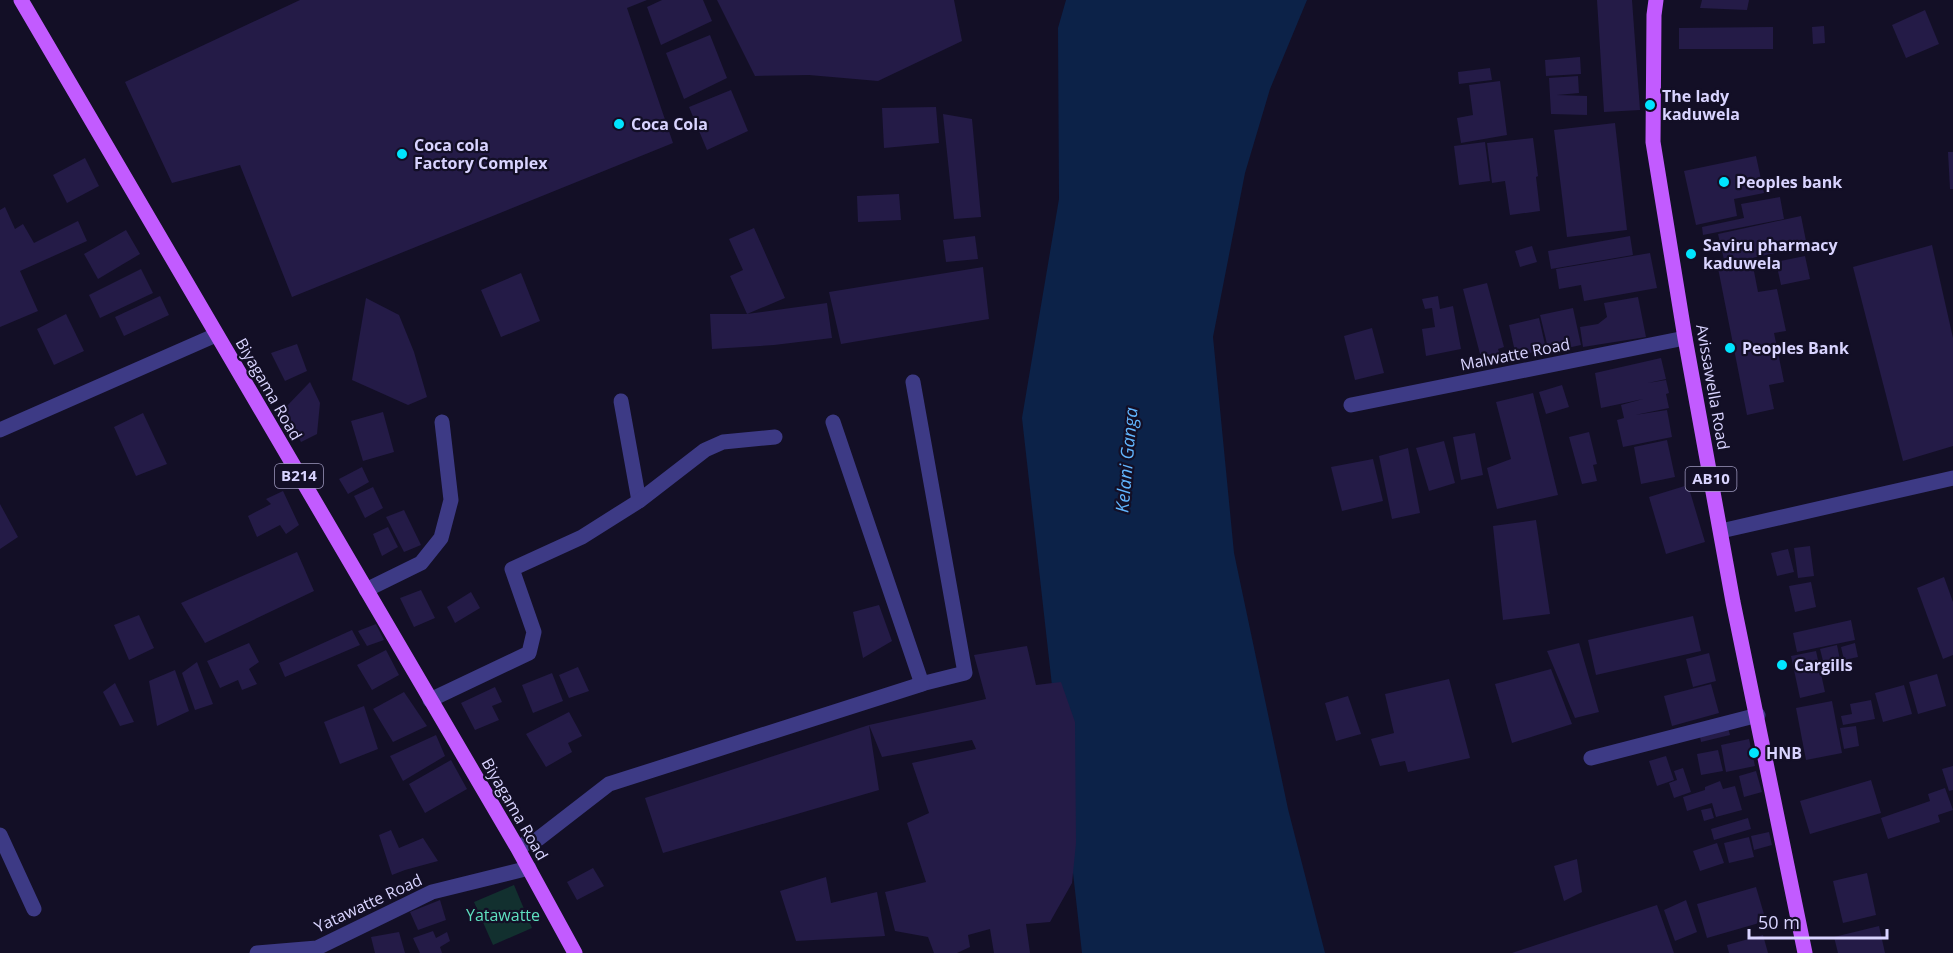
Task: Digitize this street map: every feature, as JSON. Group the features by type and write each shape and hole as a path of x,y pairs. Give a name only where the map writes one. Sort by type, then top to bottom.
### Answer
{"main road":[{"name":"Biyagama Road","path":"21,0 517,847 575,953"},
{"name":"Avissawella Road","path":"1656,0 1653,142 1685,338 1733,602 1805,953"}],"street":[{"path":"0,430 216,335"},
{"name":"Malwatte Road","path":"1351,405 1685,338"},
{"path":"913,382 965,673 917,685"},
{"path":"621,401 639,501"},
{"path":"366,590 421,563 441,538 452,501 442,422"},
{"path":"517,847 538,839 609,784 922,684 833,422"},
{"path":"430,700 529,653 534,632 512,569 582,537 639,501 705,450 723,442 774,437"},
{"path":"1720,531 1953,478"},
{"path":"1591,758 1758,715"},
{"path":"0,835 34,909"},
{"name":"Yatawatte Road","path":"257,953 317,948 432,892 529,868"}],"green space":[{"name":"Yatawatte","path":"514,885 532,928 493,945 474,902"}],"water":[{"name":"Kelani Ganga","path":"1066,0 1307,0 1270,89 1245,173 1213,337 1234,553 1288,809 1325,953 1082,953 1022,418 1059,199 1058,28"}],"building":[{"name":"Coca cola Factory Complex","path":"300,0 647,0 627,8 673,143 292,297 240,165 172,183 125,82"},
{"path":"662,0 703,0 712,21 661,45 647,7"},
{"path":"717,0 954,0 962,41 878,81 809,75 755,76"},
{"path":"1597,0 1632,0 1640,110 1604,112"},
{"path":"1702,0 1749,0 1747,10 1700,8"},
{"path":"1925,10 1939,44 1906,58 1892,25"},
{"path":"1824,26 1825,43 1813,44 1812,27"},
{"path":"1773,27 1773,49 1679,49 1679,28"},
{"path":"710,35 727,78 684,99 666,53"},
{"path":"1580,57 1581,74 1546,76 1545,60"},
{"path":"1490,68 1492,80 1459,84 1458,72"},
{"path":"1578,76 1579,93 1557,95 1587,96 1587,115 1551,114 1549,78"},
{"path":"1500,81 1507,135 1461,143 1457,118 1473,115 1469,85"},
{"path":"731,90 748,131 707,150 689,107"},
{"path":"936,107 939,143 884,148 882,108"},
{"path":"943,114 972,119 981,217 954,219"},
{"path":"1615,123 1627,230 1567,237 1554,130"},
{"path":"1533,138 1540,211 1510,215 1505,181 1492,183 1487,143"},
{"path":"1485,142 1490,181 1459,185 1454,146"},
{"path":"1948,152 1953,152 1953,189 1950,189"},
{"name":"Peoples bank","path":"1756,156 1764,193 1734,199 1737,216 1696,225 1684,171"},
{"path":"85,158 99,186 67,203 53,175"},
{"path":"899,194 901,220 858,222 857,196"},
{"path":"1780,197 1784,219 1703,235 1702,227 1744,218 1741,204"},
{"path":"5,207 15,229 23,224 34,243 78,221 87,241 20,271 38,311 0,327 0,210"},
{"path":"1801,216 1807,246 1725,264 1718,234"},
{"path":"754,228 785,298 747,314 730,276 743,270 729,239"},
{"path":"126,230 140,254 98,279 84,254"},
{"path":"975,236 978,259 946,262 943,240"},
{"path":"1630,236 1633,255 1551,269 1548,251"},
{"path":"1932,245 1953,338 1953,446 1903,461 1853,267"},
{"path":"1532,246 1537,262 1520,267 1515,251"},
{"path":"1650,253 1657,288 1584,301 1581,285 1559,289 1556,269"},
{"path":"1805,256 1810,279 1781,285 1776,262"},
{"path":"1752,261 1758,292 1777,289 1786,331 1774,333 1784,382 1769,385 1774,409 1747,415 1718,268"},
{"path":"983,267 989,319 841,344 829,292"},
{"path":"141,269 153,293 100,318 89,295"},
{"path":"521,273 540,321 501,337 481,290"},
{"path":"1487,283 1504,347 1498,349 1501,358 1489,361 1487,352 1480,354 1463,289"},
{"path":"160,296 169,315 124,336 115,317"},
{"path":"1438,296 1440,309 1453,306 1461,349 1426,356 1422,329 1435,327 1432,308 1425,309 1422,299"},
{"path":"1638,297 1646,337 1583,347 1580,327 1598,324 1607,317 1604,303"},
{"path":"366,298 399,315 414,352 427,397 408,405 352,380"},
{"path":"827,303 832,338 712,349 710,314 747,314"},
{"path":"1573,308 1581,345 1549,352 1540,315"},
{"path":"66,314 84,351 54,365 37,329"},
{"path":"1539,318 1546,349 1516,356 1509,325"},
{"path":"1372,328 1384,373 1355,380 1344,336"},
{"path":"297,344 307,371 285,381 271,353"},
{"path":"1661,358 1666,379 1648,383 1666,380 1669,408 1635,415 1667,410 1672,437 1623,447 1617,420 1624,418 1621,405 1643,399 1601,408 1595,373"},
{"path":"310,382 320,403 317,434 301,442 285,408"},
{"path":"1562,385 1569,407 1546,414 1539,392"},
{"path":"1533,393 1558,495 1497,509 1487,468 1511,459 1496,402"},
{"path":"383,412 394,452 363,461 351,421"},
{"path":"143,413 167,464 136,476 114,427"},
{"path":"1589,432 1597,464 1593,465 1597,481 1582,484 1569,437"},
{"path":"1475,433 1483,475 1461,480 1453,437"},
{"path":"1667,440 1675,477 1641,484 1634,447"},
{"path":"1444,441 1455,483 1429,491 1416,448"},
{"path":"1408,448 1420,513 1392,519 1379,456"},
{"path":"1373,459 1383,501 1342,511 1331,467"},
{"path":"362,467 369,482 348,494 339,479"},
{"path":"1688,485 1705,542 1666,554 1649,497"},
{"path":"373,487 383,508 365,518 354,496"},
{"path":"283,491 299,525 286,534 280,525 257,537 248,516 271,504 266,499"},
{"path":"0,504 18,537 0,549"},
{"path":"404,510 421,545 404,552 386,517"},
{"path":"1536,520 1550,614 1503,620 1493,526"},
{"path":"388,527 398,547 382,556 373,534"},
{"path":"1810,546 1814,576 1798,578 1794,548"},
{"path":"1788,549 1794,572 1777,576 1771,553"},
{"path":"297,552 314,591 205,643 181,603"},
{"path":"1944,577 1953,602 1953,655 1943,659 1917,588"},
{"path":"1811,582 1816,607 1795,612 1789,586"},
{"path":"421,590 435,618 414,627 400,598"},
{"path":"471,592 480,608 455,623 447,607"},
{"path":"879,605 892,641 863,658 853,612"},
{"path":"139,615 154,648 129,660 114,625"},
{"path":"1693,616 1701,651 1596,675 1588,640"},
{"path":"1851,620 1855,640 1797,652 1793,633"},
{"path":"376,624 384,640 367,646 358,631"},
{"path":"352,630 360,645 285,677 279,663"},
{"path":"249,643 259,662 249,669 257,684 242,690 238,680 220,688 207,661"},
{"path":"1579,643 1599,712 1575,718 1547,651"},
{"path":"1855,643 1858,657 1844,660 1841,647"},
{"path":"1837,645 1841,665 1825,669 1820,649"},
{"path":"1027,646 1036,685 1061,682 1075,722 1076,843 1072,883 1050,922 1026,924 1030,953 994,953 990,929 968,935 970,947 957,953 934,953 928,937 895,931 885,892 926,882 907,823 929,813 912,763 976,749 972,740 882,757 869,725 986,699 974,655"},
{"path":"386,650 399,675 372,690 357,665"},
{"path":"1816,651 1825,692 1800,698 1791,656"},
{"path":"1709,653 1716,681 1693,687 1686,659"},
{"path":"197,662 213,704 195,710 182,673"},
{"path":"578,667 589,691 569,698 559,675"},
{"path":"1551,669 1572,724 1512,743 1495,684"},
{"path":"175,670 189,711 157,726 149,681"},
{"path":"552,673 563,701 533,713 522,685"},
{"path":"1937,674 1946,706 1918,714 1909,682"},
{"path":"1449,679 1470,758 1408,772 1405,761 1380,766 1371,739 1394,733 1385,694"},
{"path":"115,683 134,722 120,726 103,692"},
{"path":"1711,684 1719,713 1672,726 1664,696"},
{"path":"1904,685 1912,714 1883,722 1875,693"},
{"path":"495,687 502,702 492,706 499,720 475,730 461,703"},
{"path":"404,692 427,726 393,742 373,709"},
{"path":"1348,696 1361,734 1336,741 1325,703"},
{"path":"1871,700 1875,719 1843,725 1841,716 1852,714 1850,704"},
{"path":"1832,701 1842,753 1806,760 1796,708"},
{"path":"364,706 378,749 340,764 324,722"},
{"path":"569,712 582,736 568,743 572,752 546,767 526,734"},
{"path":"1727,724 1730,735 1701,742 1699,731"},
{"path":"869,725 879,790 663,853 645,798"},
{"path":"1856,726 1859,746 1844,749 1840,728"},
{"path":"436,735 445,756 403,781 390,756"},
{"path":"1749,739 1755,766 1726,772 1721,745"},
{"path":"1718,750 1723,771 1701,775 1697,754"},
{"path":"1666,756 1674,780 1657,786 1649,761"},
{"path":"451,760 467,789 425,813 409,784"},
{"path":"1953,766 1953,790 1949,791 1942,769"},
{"path":"1683,768 1691,792 1674,798 1669,783 1677,780 1674,771"},
{"path":"1756,771 1762,792 1744,797 1739,776"},
{"path":"1871,780 1881,813 1810,834 1800,801"},
{"path":"1720,781 1723,789 1735,786 1742,810 1716,817 1712,803 1687,811 1683,797 1705,790 1705,787"},
{"path":"1945,788 1953,810 1938,815 1940,822 1888,839 1881,818 1930,801 1928,794"},
{"path":"1711,808 1714,818 1704,821 1701,810"},
{"path":"1748,818 1751,829 1714,840 1711,829"},
{"path":"391,830 399,848 423,838 438,861 392,875 379,835"},
{"path":"1769,832 1772,845 1754,850 1751,836"},
{"path":"1749,837 1754,857 1729,863 1724,843"},
{"path":"1717,843 1724,863 1700,871 1693,851"},
{"path":"1577,859 1582,892 1564,901 1554,866"},
{"path":"593,868 604,886 577,900 567,882"},
{"path":"1867,873 1876,915 1843,923 1833,881"},
{"path":"826,877 831,903 877,892 885,936 796,941 780,891"},
{"path":"1756,887 1766,921 1707,938 1697,904"},
{"path":"440,900 446,920 418,930 410,912"},
{"path":"1686,900 1697,932 1675,941 1664,910"},
{"path":"1657,905 1674,953 1512,953"},
{"path":"1879,926 1885,953 1838,953 1834,937"},
{"path":"433,931 436,938 447,932 450,941 440,947 442,953 420,953 413,938"},
{"path":"399,932 405,953 375,953 371,937"},
{"path":"1763,935 1768,953 1729,953 1727,945"}],"place":[{"name":"The lady kaduwela","path":"1650,105"},
{"name":"Coca Cola","path":"619,124"},
{"name":"Coca cola Factory Complex","path":"402,154"},
{"name":"Peoples bank","path":"1724,182"},
{"name":"Saviru pharmacy kaduwela","path":"1691,254"},
{"name":"Peoples Bank","path":"1730,348"},
{"name":"Cargills","path":"1782,665"},
{"name":"HNB","path":"1754,753"}]}
